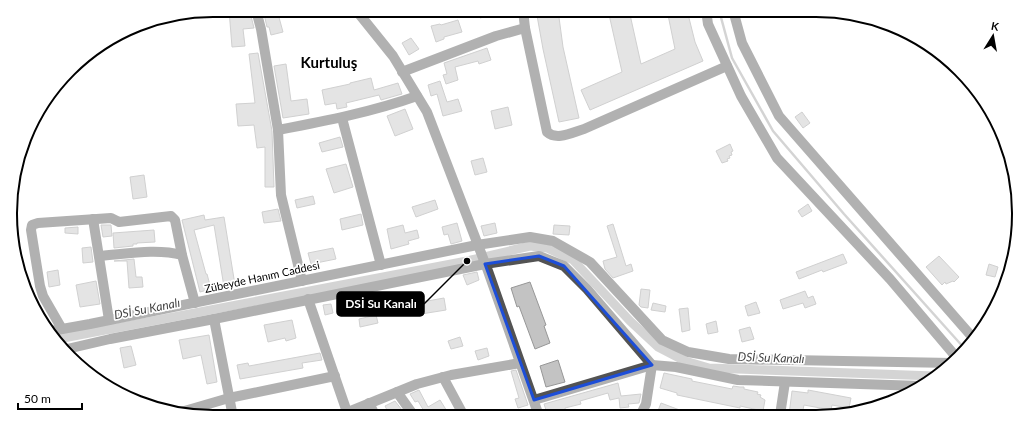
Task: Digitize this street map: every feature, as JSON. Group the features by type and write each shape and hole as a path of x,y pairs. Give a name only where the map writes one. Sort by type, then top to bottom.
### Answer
{"street":[{"path":"258,17 278,130 281,195 302,281"},
{"path":"362,17 393,56 427,112 485,264 538,410"},
{"path":"524,17 547,132 552,136 559,136 584,129 727,66"},
{"path":"707,17 708,24 740,96 777,158 890,279 953,353"},
{"path":"735,17 742,43 779,116 970,334"},
{"path":"402,72 496,36 525,28"},
{"path":"278,130 342,118 391,105 417,96"},
{"path":"342,118 381,265"},
{"path":"62,329 43,296 40,286 31,230 32,225 38,223 111,218 119,222 171,216 175,220 182,255 195,303"},
{"path":"93,219 109,320"},
{"name":"Zübeyde Hanım Caddesi","path":"56,330 477,245 530,237 554,241 590,262 662,340 688,352 729,359 943,363"},
{"path":"99,256 159,252 182,255"},
{"path":"71,348 485,264 539,256 564,266 587,289 652,365 646,404 643,410"},
{"path":"308,299 346,410"},
{"path":"214,319 232,410"},
{"path":"352,410 417,384 444,377 520,362"},
{"path":"534,400 652,365 676,367 738,380 903,390"},
{"path":"192,409 230,398 335,376"},
{"path":"444,377 461,410"},
{"path":"781,410 785,382"},
{"path":"397,392 410,410"},
{"path":"369,403 373,410"}],"highlighted area":[{"path":"539,256 564,266 652,365 534,400 485,264"}],"building":[{"path":"230,17 251,17 254,28 243,29 245,46 232,47"},
{"path":"265,17 279,17 283,32 271,35 269,27 267,27"},
{"path":"537,17 559,17 563,47 579,118 559,122"},
{"path":"610,17 631,17 641,64 675,49 668,17 689,17 695,42 703,61 590,110 581,90 622,72"},
{"path":"458,20 462,32 444,37 444,39 436,42 431,26"},
{"path":"411,38 419,49 409,55 402,43"},
{"path":"487,48 491,60 479,64 478,61 455,67 458,80 446,84 443,75 447,74 444,63"},
{"path":"258,53 272,131 274,187 265,187 265,147 257,148 254,125 238,126 236,104 255,103 249,54"},
{"path":"286,64 291,101 307,99 309,114 283,118 274,66"},
{"path":"371,78 374,90 398,83 402,94 381,100 379,95 346,103 347,107 337,109 336,103 325,105 322,90"},
{"path":"440,81 447,102 458,99 462,111 443,116 437,94 431,96 428,85"},
{"path":"508,107 512,125 495,129 491,111"},
{"path":"405,109 413,129 395,136 387,116"},
{"path":"802,112 810,123 803,128 795,117"},
{"path":"340,137 343,147 322,152 319,143"},
{"path":"730,144 733,151 731,152 732,155 727,159 728,161 722,163 716,151"},
{"path":"483,158 487,172 475,175 471,161"},
{"path":"346,164 353,187 334,193 326,169"},
{"path":"144,175 147,197 133,199 130,177"},
{"path":"313,196 315,204 297,208 295,200"},
{"path":"435,200 438,209 416,217 412,207"},
{"path":"808,204 812,211 802,217 798,211"},
{"path":"278,209 281,221 264,223 262,212"},
{"path":"361,214 363,225 342,230 340,219"},
{"path":"204,215 205,220 224,217 235,285 224,287 214,225 194,230 211,289 200,292 182,220"},
{"path":"457,223 462,241 451,244 448,234 444,235 442,227"},
{"path":"495,223 497,233 484,236 481,226"},
{"path":"613,224 626,266 631,264 633,271 613,278 605,269 603,261 617,257 607,226"},
{"path":"101,225 111,225 112,236 103,237"},
{"path":"403,225 405,233 417,230 419,238 408,241 409,244 391,249 387,229"},
{"path":"554,225 570,226 569,235 553,234"},
{"path":"78,227 78,234 65,233 65,228"},
{"path":"154,230 155,242 137,243 133,244 133,246 114,248 113,233"},
{"path":"91,247 93,262 83,263 82,248"},
{"path":"333,248 336,259 311,264 308,253"},
{"path":"843,254 847,263 823,272 822,270 799,279 796,272"},
{"path":"939,256 959,277 954,282 953,281 946,284 945,282 942,285 926,267"},
{"path":"134,259 136,277 142,277 143,287 129,288 127,261 114,261"},
{"path":"989,264 998,267 995,277 986,275"},
{"path":"58,270 60,285 49,287 47,272"},
{"path":"477,272 479,280 467,285 463,275"},
{"path":"96,281 100,304 80,307 76,285"},
{"path":"530,282 546,325 544,326 550,343 535,349 519,306 517,307 511,288"},
{"path":"641,289 650,290 648,308 641,307 639,305"},
{"path":"805,291 808,298 813,296 816,304 805,308 803,303 783,309 780,300"},
{"path":"421,294 422,302 444,298 446,310 415,315 414,310 400,313 397,298"},
{"path":"756,302 760,313 748,316 745,306"},
{"path":"653,303 666,306 665,312 651,310"},
{"path":"331,304 333,313 325,315 323,305"},
{"path":"688,308 690,330 682,332 679,309"},
{"path":"376,315 378,323 360,327 359,319"},
{"path":"292,320 296,338 286,341 285,338 268,342 264,325"},
{"path":"716,321 718,332 708,334 706,324"},
{"path":"750,327 754,339 742,342 739,330"},
{"path":"209,335 217,382 207,384 201,355 183,359 179,340"},
{"path":"460,337 463,346 451,349 448,341"},
{"path":"131,346 136,365 124,368 120,348"},
{"path":"487,348 489,356 478,360 475,351"},
{"path":"320,353 322,360 302,363 303,368 240,379 237,365 248,363 249,366"},
{"path":"558,360 565,382 546,387 540,366"},
{"path":"516,370 528,405 518,408 515,399 519,398 511,371"},
{"path":"664,373 692,379 692,381 732,389 733,386 744,387 744,389 758,392 757,394 761,395 760,397 765,400 763,410 740,406 740,408 677,395 677,393 660,388"},
{"path":"618,383 621,396 641,394 639,403 628,404 629,407 620,408 619,398 610,400 608,393 580,401 581,404 565,408 565,410 546,410 544,404"},
{"path":"419,390 428,407 440,400 446,410 423,410 418,401 415,402 410,394"},
{"path":"808,390 851,398 849,407 832,405 831,410 830,410 804,405 803,410 790,410 792,391 808,393"},
{"path":"395,401 402,410 387,410 385,406"},
{"path":"661,403 680,410 658,410"}],"waterway":[{"path":"721,17 732,58 773,131 844,214 961,345"},
{"name":"DSİ Su Kanalı","path":"62,338 467,261 530,246 547,248 573,260 630,321 658,347 685,361 709,368 927,376"}],"place":[{"name":"DSİ Su Kanalı","path":"467,261"}],"district":[{"name":"Kurtuluş","path":"329,63"}]}
